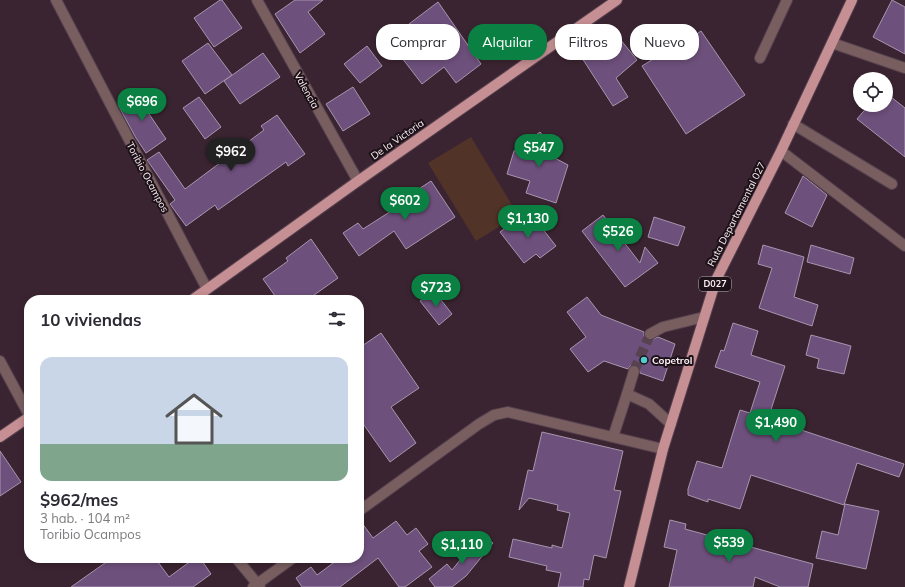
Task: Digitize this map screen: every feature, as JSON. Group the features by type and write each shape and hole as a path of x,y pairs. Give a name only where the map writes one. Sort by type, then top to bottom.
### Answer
{"main road":[{"name":"De la Victoria","path":"199,295 358,181 617,0"},
{"name":"Ruta Departamental 027","path":"629,587 663,449 716,280 781,150 852,0"},
{"path":"0,437 24,420"}],"street":[{"name":"Toribio Ocampos","path":"56,0 207,289"},
{"name":"Valencia","path":"257,0 358,181"},
{"path":"760,58 787,0"},
{"path":"832,43 905,68"},
{"path":"793,124 892,184"},
{"path":"781,150 905,246"},
{"path":"650,334 663,327 704,317"},
{"path":"0,360 24,406"},
{"path":"613,437 634,371"},
{"path":"627,394 649,404 671,424"},
{"path":"364,507 494,415 508,412 663,449"},
{"path":"240,563 257,586 287,563"}],"shaded area":[{"path":"471,137 518,215 476,241 428,163"}],"building":[{"path":"222,0 242,28 214,47 194,18"},
{"path":"295,0 323,0 308,12 325,34 300,53 275,14"},
{"path":"892,0 905,7 905,54 873,37"},
{"path":"438,2 453,24 409,24"},
{"path":"701,31 745,95 686,134 642,66 652,60 699,60 699,32"},
{"path":"460,34 468,45 468,60 478,60 481,64 456,83 444,67 422,84 404,60 460,60"},
{"path":"622,41 630,51 630,60 637,60 616,78 628,97 613,106 583,60 622,60"},
{"path":"208,43 232,75 205,94 182,61"},
{"path":"367,46 382,66 360,83 344,64"},
{"path":"263,53 280,77 240,104 224,81"},
{"path":"353,87 370,114 343,131 326,104"},
{"path":"139,91 149,105 145,108 166,139 146,153 118,105"},
{"path":"199,97 221,127 205,139 183,108"},
{"path":"893,99 905,108 905,157 857,119 863,112 893,112"},
{"path":"277,115 305,154 288,166 286,162 218,210 215,205 186,226 170,204 175,200 147,160 159,152 185,189 264,130 261,126"},
{"path":"540,132 555,150 549,155 568,165 556,203 526,193 530,181 507,174 514,151"},
{"path":"803,176 827,195 812,227 785,213"},
{"path":"431,181 455,217 406,249 394,231 359,256 343,233 358,223 363,229 410,199 408,196"},
{"path":"531,214 556,246 540,258 536,254 524,263 500,232 512,223 515,227"},
{"path":"603,215 640,263 645,247 658,263 625,287 582,231"},
{"path":"654,217 685,227 678,246 648,237"},
{"path":"311,239 338,278 314,295 274,295 263,279 288,261 286,258"},
{"path":"763,245 804,257 794,297 818,305 812,326 759,308 772,268 758,264"},
{"path":"811,245 854,258 850,274 807,262"},
{"path":"434,291 452,314 439,325 420,301"},
{"path":"587,297 601,315 644,332 644,337 647,340 658,337 675,344 663,381 640,373 639,367 636,365 630,366 628,369 604,361 588,372 570,349 586,337 567,312"},
{"path":"733,323 758,331 751,355 785,366 768,419 904,464 899,477 857,463 844,505 751,475 740,509 708,499 708,502 688,495 688,489 697,461 722,468 740,410 750,413 760,382 715,367 721,350 724,351"},
{"path":"381,333 419,388 391,407 416,443 390,462 364,425 364,345"},
{"path":"811,335 851,346 844,374 817,368 819,359 806,355"},
{"path":"542,432 623,451 614,490 621,491 606,558 594,555 589,580 584,579 583,587 558,587 561,573 546,570 547,566 509,557 513,539 552,548 552,545 562,548 570,513 557,510 558,505 529,498 519,510 528,470 533,471"},
{"path":"0,451 21,482 0,496"},
{"path":"845,504 879,511 866,569 816,558 822,531 838,535"},
{"path":"670,520 686,524 685,529 813,564 808,587 780,587 755,577 753,587 669,587 677,550 664,547"},
{"path":"396,521 407,535 416,528 428,544 419,551 432,567 405,587 399,587 378,558 340,587 302,587 296,578 311,567 317,575 333,563 364,563 364,526 373,538"},
{"path":"482,533 493,543 466,576 452,587 435,587 429,579 447,564 452,570"},
{"path":"105,563 159,563 169,577 188,563 203,563 211,574 193,587 71,587"}],"tunnel":[{"path":"634,371 650,334"}],"place":[{"name":"Copetrol","path":"644,360"}]}
